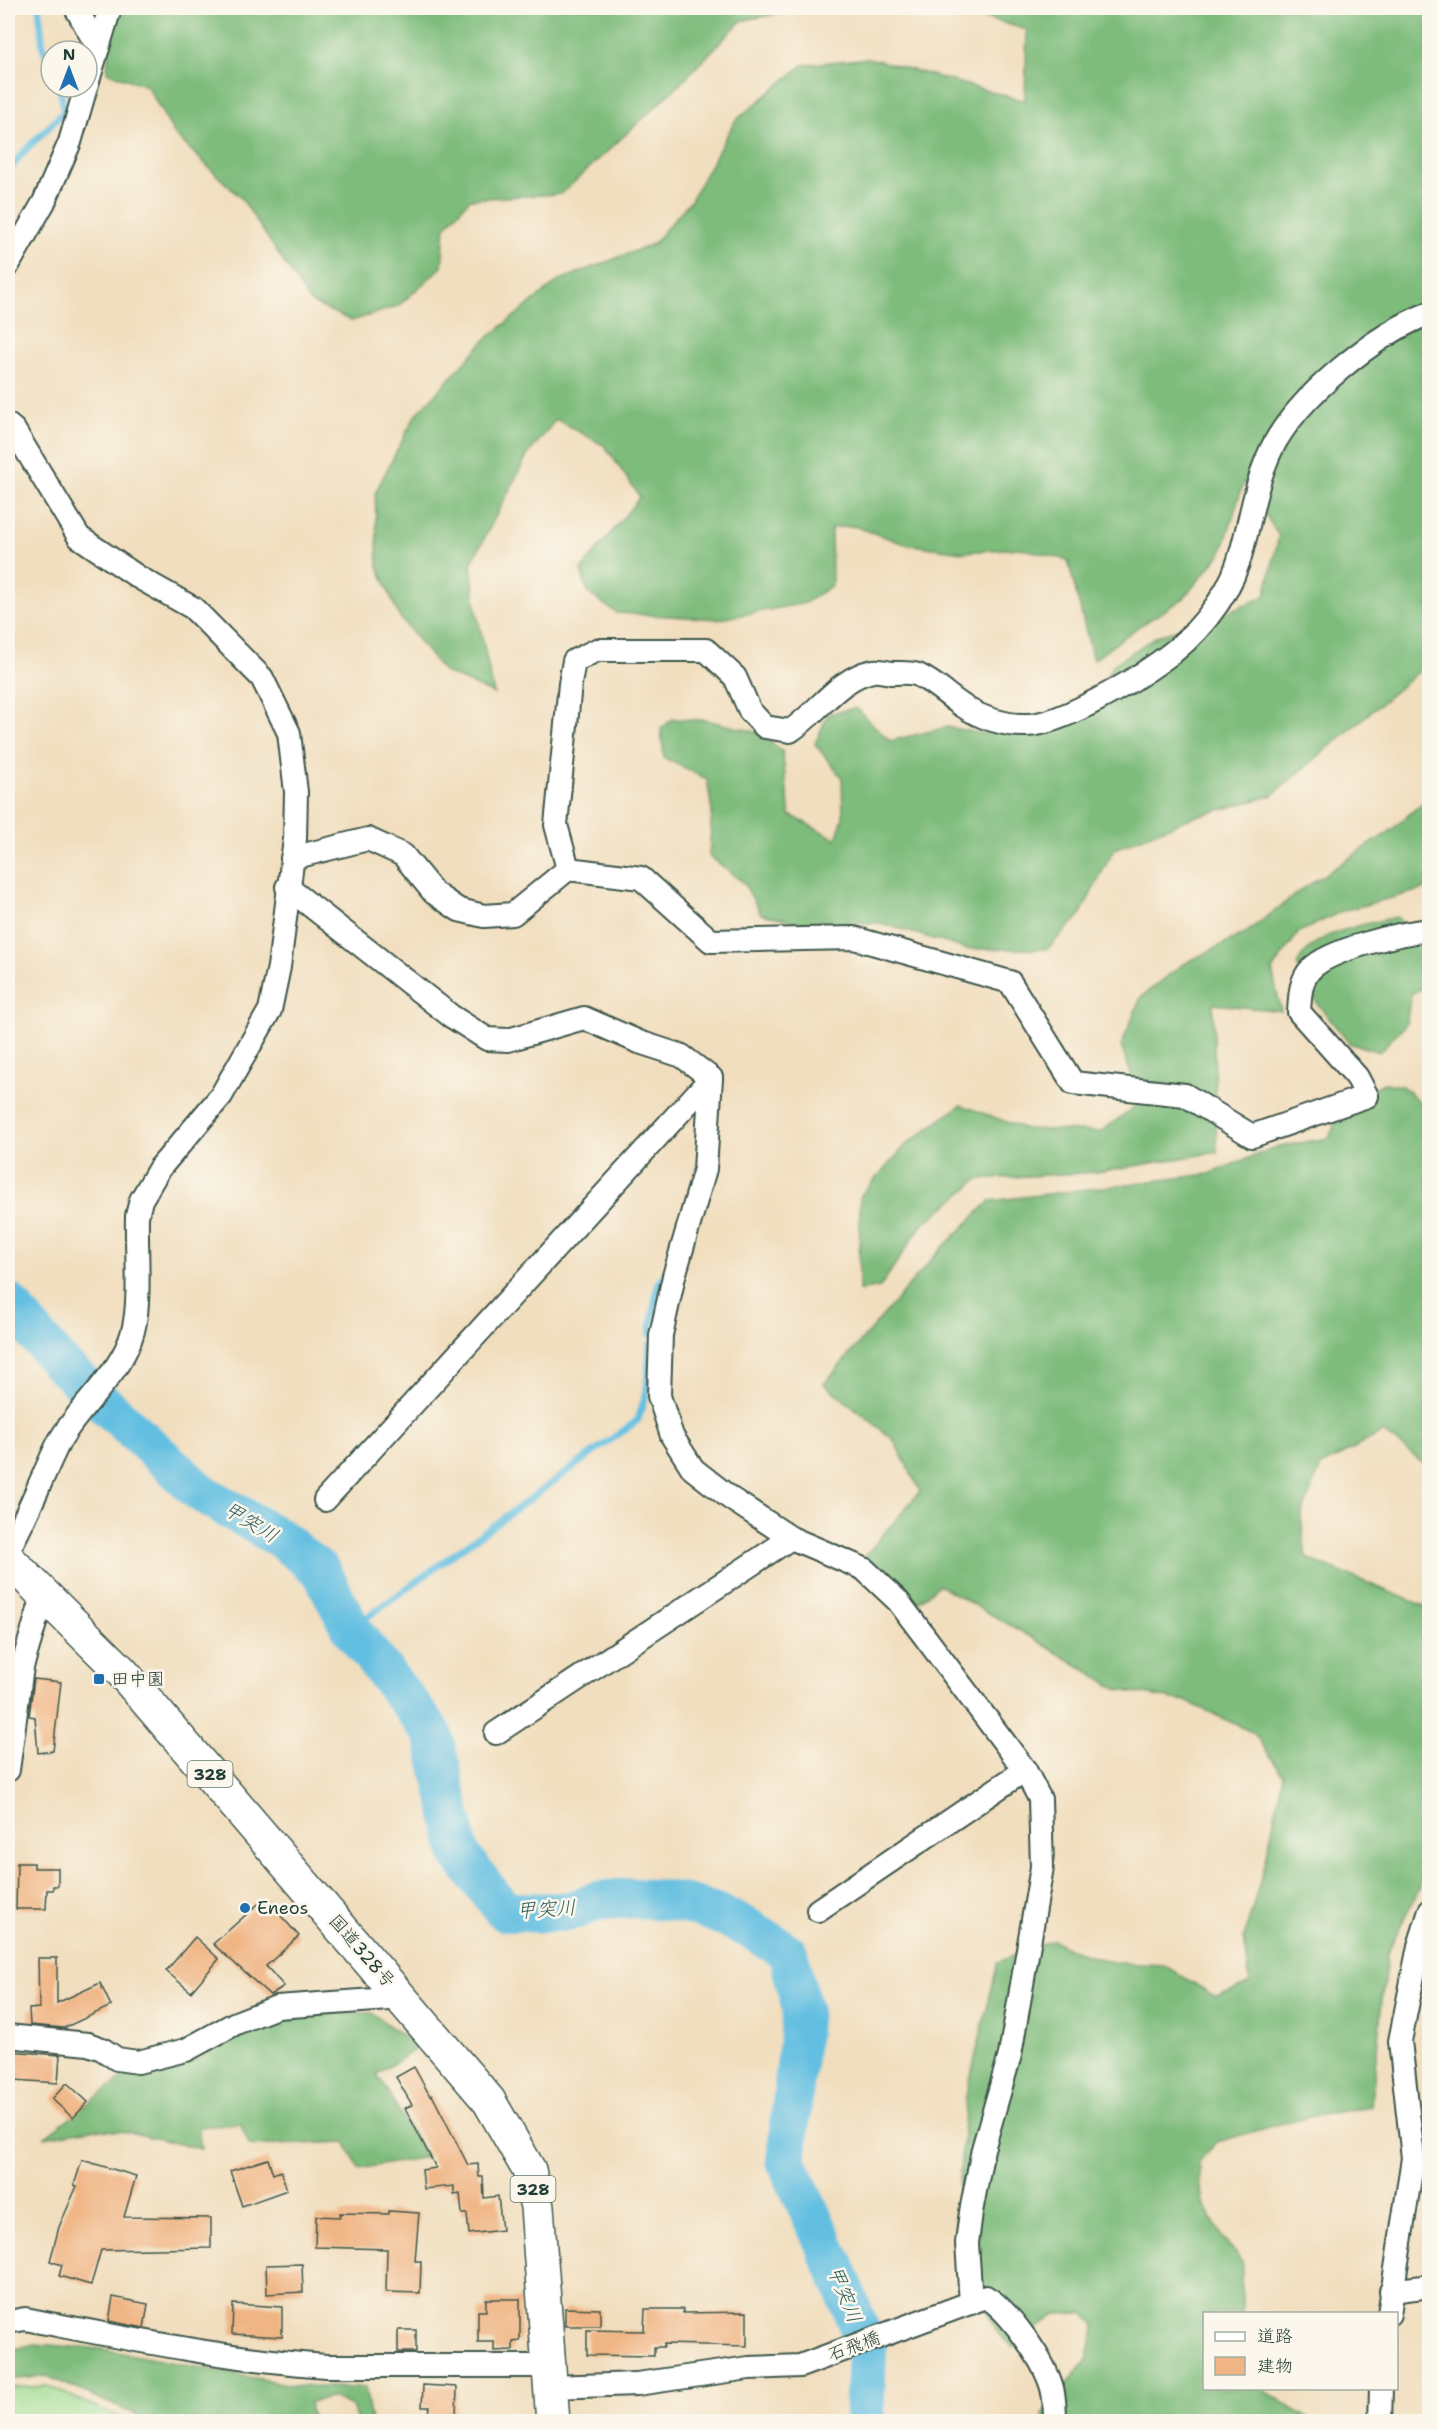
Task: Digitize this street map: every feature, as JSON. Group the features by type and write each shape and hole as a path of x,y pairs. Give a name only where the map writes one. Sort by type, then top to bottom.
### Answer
{"highway":[{"name":"国道328号","path":"8,1559 122,1672 489,2101 529,2170 537,2207 553,2421"}],"street":[{"path":"76,8 93,39"},
{"path":"99,45 110,8"},
{"path":"8,265 44,202 70,142 83,99"},
{"path":"568,868 556,825 574,661 597,650 706,650 735,677 750,711 765,727 790,732 840,686 874,671 918,675 966,708 997,721 1029,726 1058,717 1108,694 1163,661 1194,633 1223,594 1238,564 1251,510 1272,450 1296,414 1333,374 1411,320 1430,314"},
{"path":"8,425 14,430 79,537 138,577 193,608 262,678 289,733 296,792 295,839 287,887 279,967 270,1010 221,1096 159,1169 141,1200 136,1216 133,1332 123,1354 82,1408 60,1442 20,1530 8,1550"},
{"path":"292,858 368,839 403,855 434,893 442,899 459,910 484,916 513,914 568,868 640,878 711,941 854,938 1010,982 1073,1083 1185,1095 1252,1136 1367,1096 1357,1077 1299,1012 1301,985 1311,968 1338,952 1430,930"},
{"path":"287,887 451,1016 487,1039 508,1040 584,1018 639,1042 682,1056 711,1078"},
{"path":"325,1500 711,1078"},
{"path":"711,1078 705,1169 674,1276 661,1335 659,1396 672,1436 693,1469 730,1498 791,1538 864,1569 898,1601 1025,1770 1040,1799 1042,1867 1010,2055 984,2149 967,2243 971,2303 986,2297 996,2302 1029,2345 1052,2388 1055,2421"},
{"path":"496,1732 791,1538"},
{"path":"8,1770 22,1667 44,1593"},
{"path":"818,1910 1025,1770"},
{"path":"1390,2302 1413,2158 1400,2042 1419,1946 1430,1911"},
{"path":"8,2036 88,2044 102,2049 117,2059 138,2062 186,2050 236,2023 277,2007 403,1998"},
{"path":"1390,2302 1430,2286"},
{"name":"石飛橋","path":"8,2322 25,2319 186,2349 289,2364 550,2377 637,2384 749,2368 800,2366 971,2303"},
{"path":"1380,2421 1381,2390"}],"green space":[{"path":"111,8 803,8 741,21 678,86 561,194 470,199 445,227 442,267 398,306 352,321 310,302 242,199 175,135 147,86 107,72"},
{"path":"953,8 1429,8 1429,115 1422,119 1430,167 1429,663 1271,796 1193,817 1114,849 1079,917 1047,949 966,949 881,923 797,922 761,914 744,883 709,856 712,811 707,779 664,758 661,729 672,719 706,720 760,733 782,751 790,815 836,839 843,818 842,778 815,744 828,714 856,708 890,741 947,727 979,733 1017,728 1086,708 1113,665 1157,636 1208,620 1265,596 1279,536 1244,481 1222,552 1183,599 1141,625 1093,660 1068,560 1020,548 963,552 905,544 854,526 831,528 832,585 805,603 720,619 617,613 588,593 581,570 640,497 605,446 556,419 527,456 471,564 476,609 494,694 444,672 399,616 378,566 375,493 415,416 486,339 560,280 653,244 691,200 735,121 803,65 869,58 1025,101 1027,30"},
{"path":"1429,797 1429,888 1342,911 1299,932 1272,970 1281,1011 1213,1004 1217,1152 1098,1172 979,1179 921,1226 880,1287 859,1291 860,1196 908,1143 961,1105 1026,1129 1100,1132 1141,1102 1121,1046 1141,997 1182,965 1247,932 1304,888 1389,832"},
{"path":"1396,917 1429,943 1429,984 1411,994 1406,1024 1379,1052 1349,1043 1317,1003 1297,965 1304,953 1326,937 1339,931"},
{"path":"1384,1083 1402,1086 1429,1110 1427,1167 1430,1201 1429,1468 1383,1432 1321,1466 1301,1516 1306,1558 1429,1608 1430,1798 1420,1887 1387,1954 1371,2106 1298,2119 1217,2142 1199,2161 1202,2200 1223,2239 1242,2262 1242,2312 1203,2312 1203,2390 1264,2390 1312,2421 1044,2421 1043,2415 1087,2360 1095,2325 1084,2313 1055,2314 1013,2347 997,2332 954,2248 966,2096 998,1962 1053,1940 1079,1953 1116,1963 1164,1965 1216,1997 1250,1983 1244,1937 1266,1860 1283,1775 1254,1733 1186,1701 1119,1690 939,1585 916,1604 865,1556 920,1491 893,1439 824,1384 938,1252 990,1201 1209,1174 1276,1147 1329,1138 1344,1102"},
{"path":"290,2012 372,2013 418,2047 377,2074 426,2157 359,2169 345,2142 250,2146 240,2124 198,2127 201,2149 129,2132 91,2129 44,2137 134,2069 161,2069 200,2059 235,2029"},
{"path":"34,2344 102,2349 297,2386 365,2388 371,2421 357,2421 352,2407 332,2398 309,2402 312,2421 137,2421 137,2415 47,2376 8,2380 8,2351"},
{"path":"47,2386 129,2421 23,2422 8,2418 8,2388"}],"building":[{"path":"34,1679 61,1682 53,1751 38,1753 35,1717 29,1716"},
{"path":"17,1863 34,1863 34,1868 58,1868 58,1886 53,1886 53,1890 47,1890 46,1909 16,1909"},
{"path":"265,1898 299,1936 266,1966 284,1986 270,1995 213,1944"},
{"path":"195,1937 219,1959 191,1992 166,1971"},
{"path":"38,1958 57,1958 57,2003 100,1983 111,2006 64,2028 30,2025 29,2009 39,2008"},
{"path":"8,2051 60,2055 58,2083 14,2080 15,2070 8,2070"},
{"path":"414,2067 430,2096 432,2095 468,2165 478,2164 479,2177 483,2177 484,2198 498,2196 502,2230 469,2234 467,2214 462,2214 460,2194 454,2195 454,2186 424,2189 422,2170 436,2168 405,2108 412,2105 396,2077"},
{"path":"67,2083 88,2102 73,2118 52,2099"},
{"path":"268,2159 273,2174 281,2171 287,2190 242,2206 230,2171"},
{"path":"82,2160 136,2176 124,2217 211,2218 211,2248 101,2250 91,2285 59,2276 62,2265 50,2261 59,2227 77,2186 74,2185"},
{"path":"389,2211 419,2213 415,2261 421,2261 420,2293 386,2292 387,2249 315,2247 316,2216 340,2217 340,2213 389,2214"},
{"path":"302,2264 303,2292 267,2294 266,2265"},
{"path":"113,2297 148,2304 144,2328 109,2321"},
{"path":"486,2299 520,2299 520,2341 513,2342 513,2350 494,2351 494,2342 478,2342 478,2311 486,2311"},
{"path":"233,2304 282,2307 282,2337 232,2334"},
{"path":"565,2308 600,2309 600,2326 565,2326"},
{"path":"645,2309 683,2309 683,2313 747,2312 747,2346 664,2344 664,2347 654,2347 654,2356 587,2355 587,2330 644,2331"},
{"path":"398,2330 416,2330 416,2352 398,2352"},
{"path":"423,2385 457,2387 456,2416 429,2415 430,2407 422,2407"}],"waterway":[{"path":"39,8 42,39"},
{"path":"8,174 27,149 64,111 62,99"},
{"path":"650,1334 658,1284 666,1273"},
{"name":"甲突川","path":"8,1302 59,1362 201,1493 281,1539 321,1571 351,1629 433,1734 460,1855 505,1912 548,1913 625,1898 675,1902 699,1907 722,1916 744,1926 788,1953 802,2010 786,2161 838,2273 867,2349 864,2422"},
{"path":"351,1629 638,1420 647,1391 650,1345"}],"place":[{"name":"田中園","path":"99,1679"},
{"name":"Eneos","path":"245,1908"}]}
